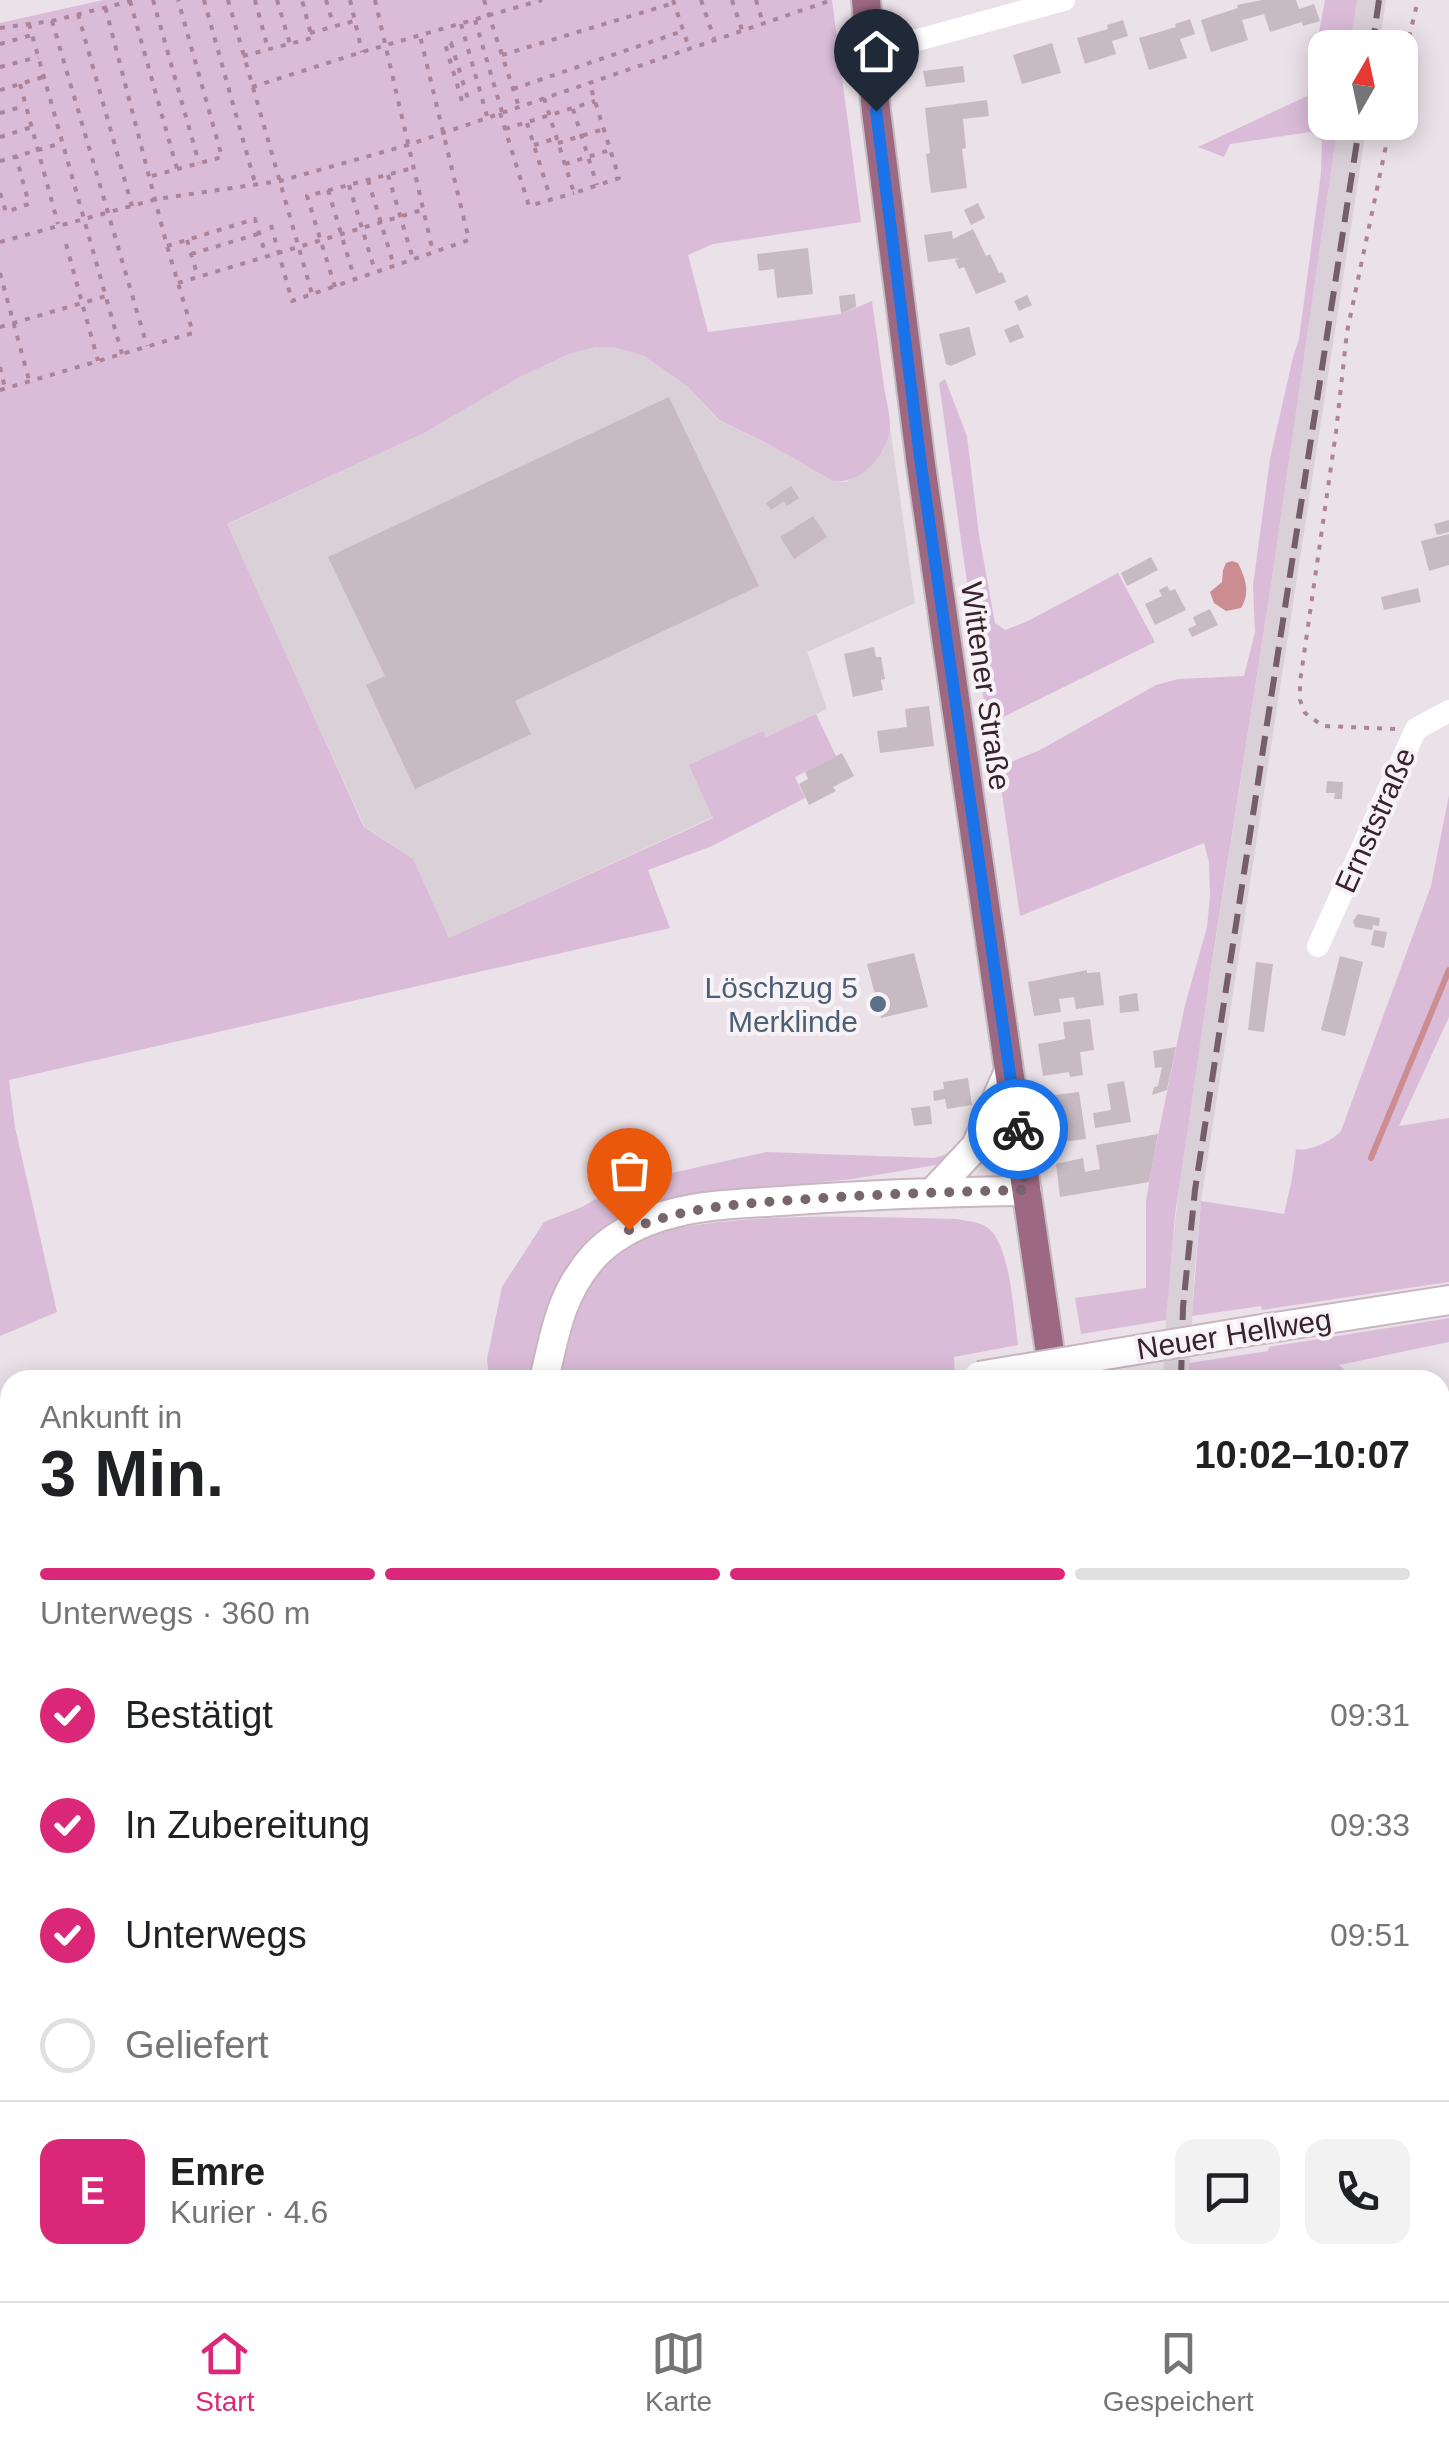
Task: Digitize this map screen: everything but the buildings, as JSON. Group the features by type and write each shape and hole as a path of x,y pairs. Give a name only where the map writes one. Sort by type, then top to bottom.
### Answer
{"main road":[{"name":"Wittener Straße","path":"866,0 921,465 1053,1370"},
{"path":"933,1192 976,1146 1009,1072"},
{"path":"546,1370 560,1308 575,1282 598,1252 629,1230 656,1218 744,1204 1026,1190"},
{"name":"Neuer Hellweg","path":"1018,1370 1449,1300"},
{"path":"552,1344 561,1370"}],"street":[{"path":"870,53 1064,0"},
{"name":"Ernststraße","path":"1318,946 1416,729 1449,711"}],"path":[{"path":"153,0 199,163"},
{"path":"150,176 222,156 178,0"},
{"path":"204,0 256,185"},
{"path":"228,0 312,295"},
{"path":"255,0 268,50"},
{"path":"277,0 290,44"},
{"path":"243,56 312,38 302,0"},
{"path":"326,0 333,26"},
{"path":"350,0 362,52"},
{"path":"375,0 433,252"},
{"path":"484,0 518,107"},
{"path":"701,0 714,39"},
{"path":"732,0 742,30"},
{"path":"756,0 763,22"},
{"path":"0,242 157,199 280,181 408,145 814,2 832,0"},
{"path":"1411,30 1418,0"},
{"path":"0,28 132,1 177,169"},
{"path":"252,87 538,1"},
{"path":"502,55 674,1 689,48"},
{"path":"0,367 3,389 193,333 104,6"},
{"path":"78,14 132,206"},
{"path":"52,20 146,346"},
{"path":"475,20 529,206 619,178 589,82"},
{"path":"310,33 354,21"},
{"path":"29,24 122,354"},
{"path":"461,24 488,117"},
{"path":"513,89 683,30"},
{"path":"0,44 32,36"},
{"path":"272,225 292,301 468,240 420,36"},
{"path":"451,43 459,69 468,99 462,101 445,44 451,43"},
{"path":"0,68 38,57"},
{"path":"459,69 472,65"},
{"path":"0,90 44,77"},
{"path":"20,84 59,226"},
{"path":"544,98 574,192"},
{"path":"505,129 595,101"},
{"path":"0,113 26,106"},
{"path":"572,108 597,185"},
{"path":"527,122 551,200"},
{"path":"0,137 32,127"},
{"path":"534,145 604,128"},
{"path":"1387,140 1347,332 1300,700 1305,714 1323,726 1416,729"},
{"path":"0,161 62,143"},
{"path":"564,164 610,150"},
{"path":"0,193 6,212 30,204 16,156"},
{"path":"335,287 307,196 414,168"},
{"path":"388,175 413,259"},
{"path":"368,180 394,266"},
{"path":"348,185 375,273"},
{"path":"328,190 355,280"},
{"path":"178,283 424,210"},
{"path":"168,246 255,220 266,256"},
{"path":"191,254 260,233"},
{"path":"186,240 198,277"},
{"path":"66,244 98,361"},
{"path":"0,273 29,380"},
{"path":"0,327 106,296"}],"shaded area":[{"path":"103,0 832,0 861,222 713,244 688,255 708,332 841,314 872,301 890,426 885,447 872,465 854,478 833,481 719,420 687,386 644,356 596,347 569,354 518,378 424,433 227,524 364,827 413,859 449,938 713,818 689,765 763,731 766,737 816,714 836,756 795,777 805,798 712,846 648,870 670,928 9,1080 15,1127 57,1312 0,1336 0,23"},
{"path":"1325,0 1357,0 1353,30 1319,30"},
{"path":"1357,0 1386,0 1382,30 1353,30"},
{"path":"1308,91 1308,132 1230,144 1224,157 1198,147 1307,96"},
{"path":"1336,140 1364,140 1201,1201 1189,1370 1164,1370 1168,1286 1183,1152"},
{"path":"1336,140 1175,1215 1166,1320 1081,1334 1075,1298 1146,1288 1146,1201 1185,1005 1207,927 1209,862 1204,843 1020,916 998,767 1040,750 1156,685 1178,679 1244,676 1255,632 1253,586 1270,459 1299,339 1322,141"},
{"path":"597,347 644,356 687,386 718,420 833,481 847,482 883,450 890,427 915,603 807,652 827,709 766,737 763,732 713,817 449,938 413,859 365,827 226,525 424,433 518,378 569,354"},
{"path":"945,379 967,436 995,623 1005,630 1028,621 1118,573 1155,642 987,725 939,383"},
{"path":"1226,563 1238,563 1243,574 1246,596 1241,608 1226,611 1214,603 1210,592 1222,582"},
{"path":"1449,795 1449,1017 1399,1126 1449,1118 1449,1282 1262,1310 1261,1306 1192,1316 1201,1201 1284,1214 1296,1149 1320,1145 1341,1131 1431,886"},
{"path":"958,1144 936,1165 852,1179 685,1196 656,1203 676,1228 816,1217 957,1219 985,1226 996,1237 1007,1266 1018,1345 954,1357 955,1370 488,1370 502,1287 544,1222 631,1182 766,1152 934,1158"},
{"path":"1449,1318 1449,1342 1339,1365 1345,1370 1189,1370 1189,1363 1268,1351 1269,1347"}],"waterway":[{"path":"1371,1158 1449,970"}],"railway":[{"path":"1375,30 1379,0"},
{"path":"1181,1370 1183,1307 1195,1190 1357,140"}],"way so far":[{"path":"629,1230 684,1211 744,1204 1026,1190 1018,1129"}],"place":[{"name":"Löschzug 5 Merklinde","path":"878,1004"}],"route":[{"path":"876,111 921,465 1018,1129"}]}
